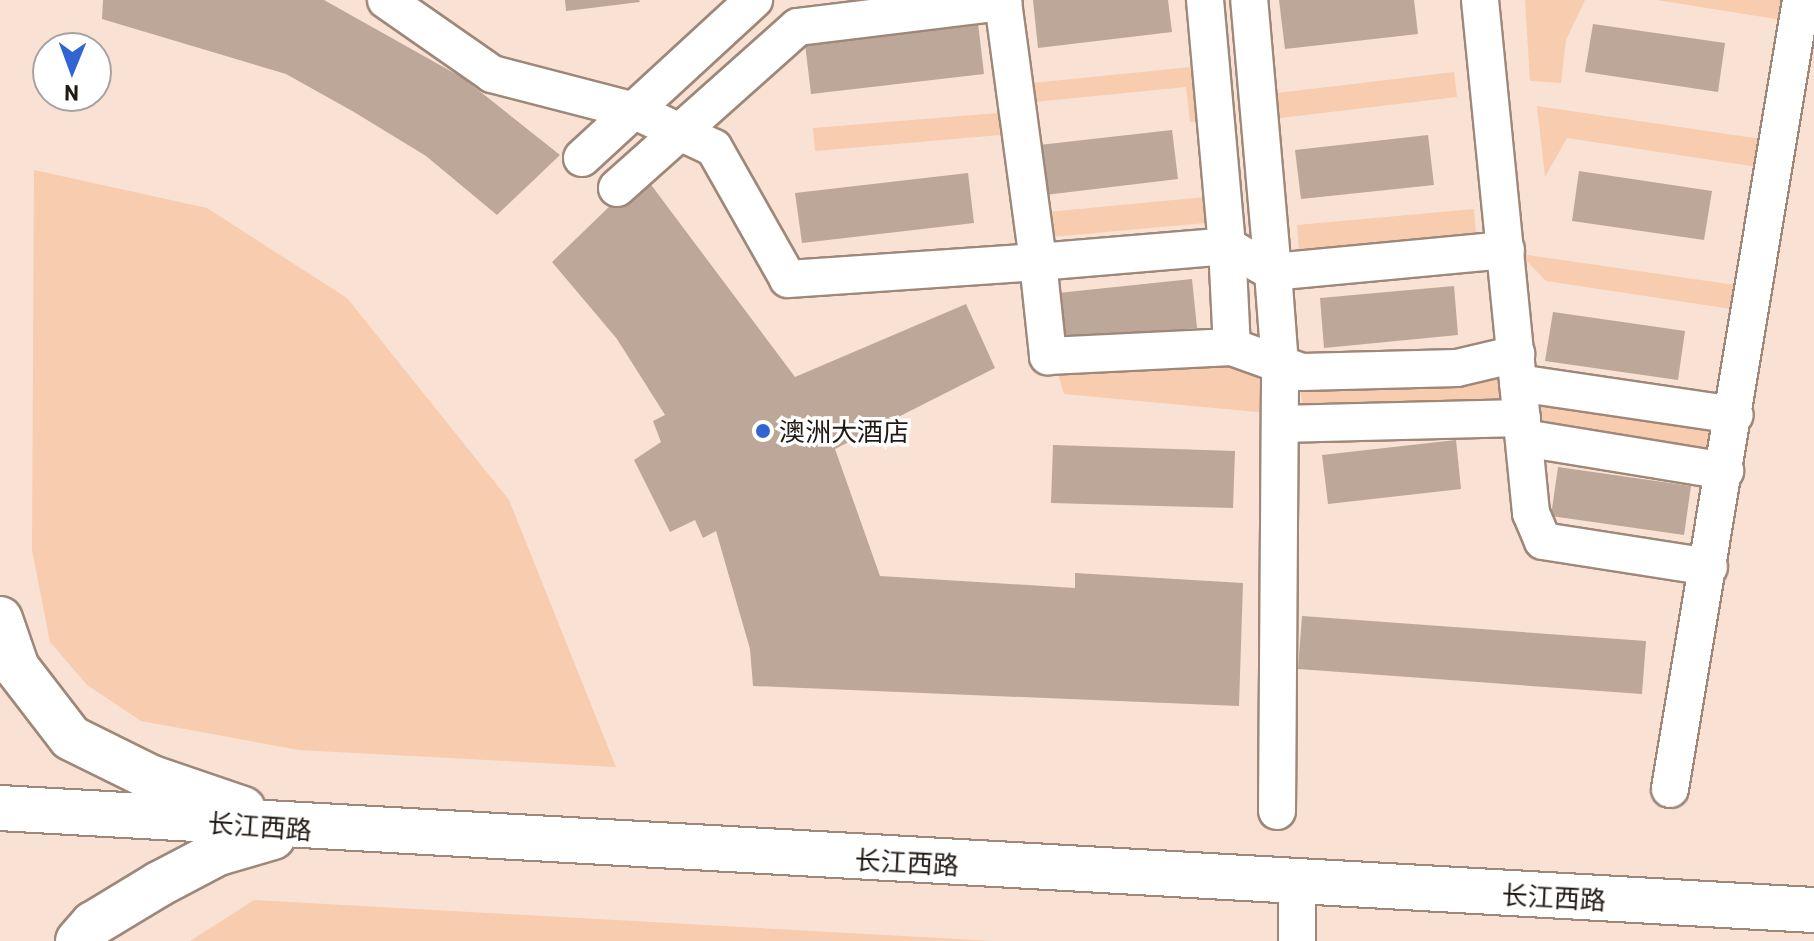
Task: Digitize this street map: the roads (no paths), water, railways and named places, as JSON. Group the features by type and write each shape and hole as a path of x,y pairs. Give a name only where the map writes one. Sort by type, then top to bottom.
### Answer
{"main road":[{"path":"0,619 23,678 71,738 152,778 302,829"},
{"name":"长江西路","path":"0,808 302,829 1814,910"},
{"path":"78,941 130,900 218,853 302,829"}],"street":[{"path":"386,0 492,74 635,111 714,148 788,279 1227,246 1273,272 1506,250"},
{"path":"582,158 754,0"},
{"path":"617,188 683,134 791,13 830,0"},
{"path":"1205,0 1227,246 1232,347"},
{"path":"1249,0 1280,365 1277,811"},
{"path":"1480,0 1531,513 1543,541 1709,567"},
{"path":"1670,789 1735,415 1801,0"},
{"path":"791,13 1003,1 1048,356 1232,347 1302,372 1457,368 1520,398 1725,471"},
{"path":"1280,424 1520,398 1735,415"},
{"path":"1297,884 1297,941"}],"place":[{"name":"澳洲大酒店","path":"763,431"}]}
